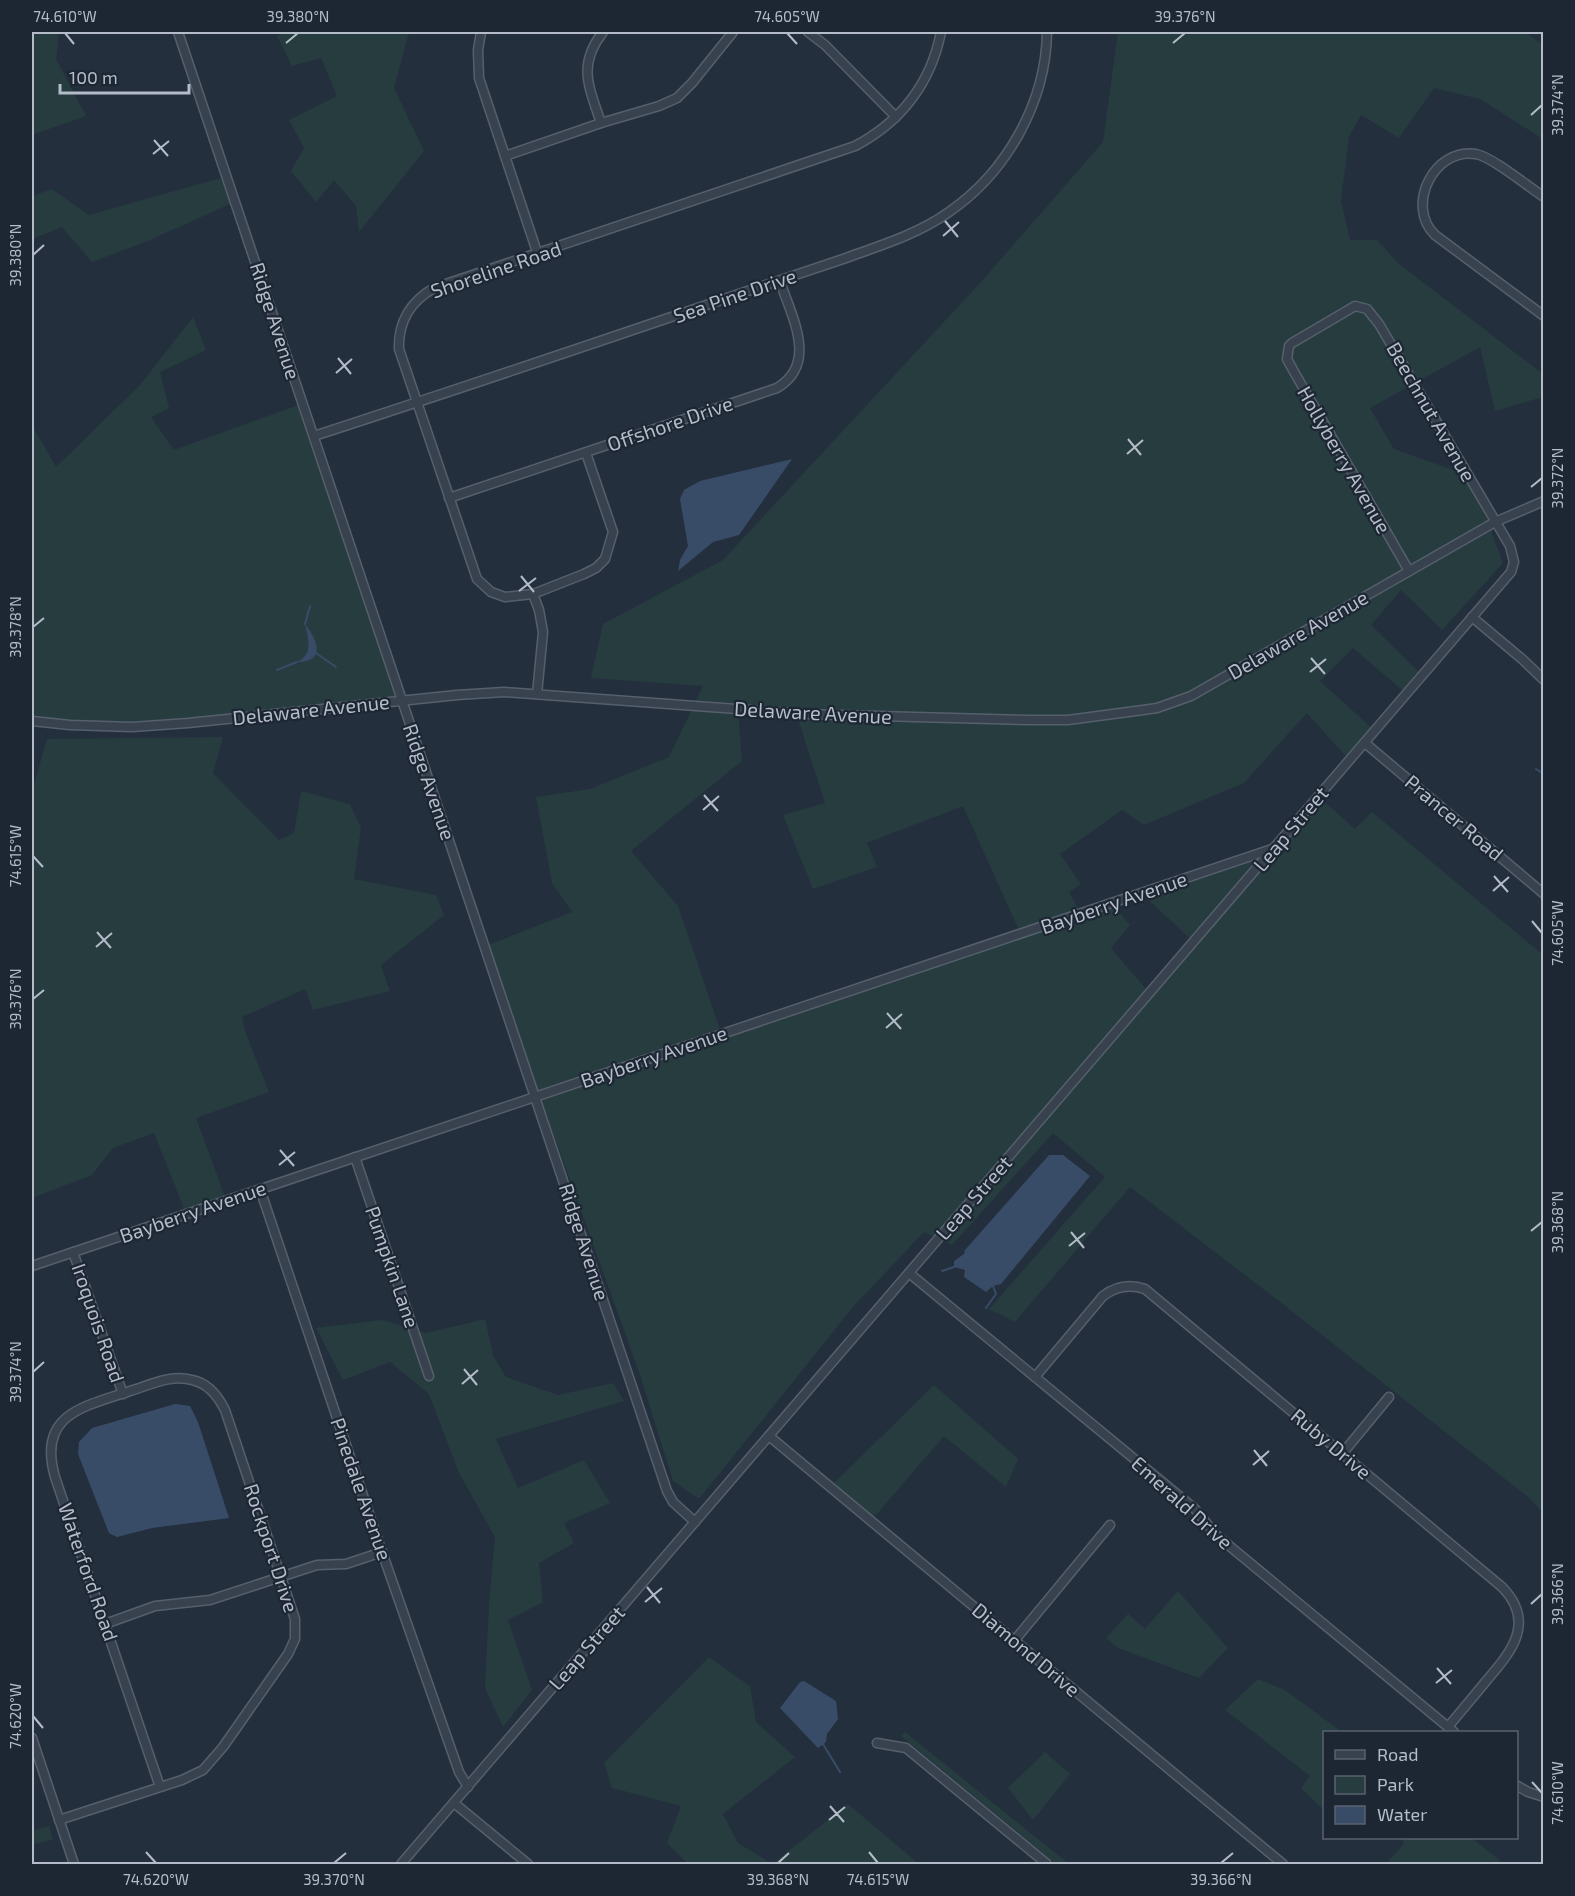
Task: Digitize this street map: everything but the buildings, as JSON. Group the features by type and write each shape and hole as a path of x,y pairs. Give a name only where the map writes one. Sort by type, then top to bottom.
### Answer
{"street":[{"name":"Ridge Avenue","path":"178,32 669,1495 676,1506 695,1522"},
{"path":"481,32 477,50 479,78 538,255"},
{"path":"601,123 588,84 587,69 590,52 603,32"},
{"path":"505,156 659,106 677,98 733,32"},
{"path":"808,32 825,45 896,117"},
{"name":"Shoreline Road","path":"586,453 613,532 605,559 596,568 584,574 533,594 505,597 491,592 477,579 399,349 401,326 411,307 421,296 434,288 839,153 867,140 896,117 914,98 934,60 941,32"},
{"name":"Sea Pine Drive","path":"314,436 780,281 901,239 927,226 951,212 972,194 1006,155 1030,112 1041,76 1047,32"},
{"path":"1544,197 1489,160 1469,154 1454,157 1442,165 1433,176 1422,199 1422,210 1428,227 1435,235 1544,316"},
{"name":"Offshore Drive","path":"449,498 777,388 785,383 797,369 801,348 780,281"},
{"name":"Hollyberry Avenue","path":"1363,307 1350,308 1305,334 1289,346 1287,359 1409,571"},
{"name":"Beechnut Avenue","path":"1363,307 1371,312 1379,324 1495,522"},
{"name":"Delaware Avenue","path":"32,721 132,727 482,693 537,694 762,711 944,719 1068,720 1157,708 1191,696 1495,522 1544,501"},
{"name":"Leap Street","path":"401,1864 1506,579 1513,565 1512,551 1495,522"},
{"path":"533,594 543,632 537,694"},
{"path":"1473,617 1544,680"},
{"name":"Prancer Road","path":"1365,743 1544,894"},
{"name":"Bayberry Avenue","path":"32,1266 1275,848"},
{"name":"Pumpkin Lane","path":"355,1157 429,1377"},
{"name":"Pinedale Avenue","path":"260,1189 382,1552 459,1772 468,1787"},
{"name":"Iroquois Road","path":"74,1252 123,1394"},
{"name":"Emerald Drive","path":"909,1273 1195,1509 1215,1534 1451,1730"},
{"name":"Ruby Drive","path":"1035,1377 1104,1296 1115,1288 1141,1287 1154,1294 1502,1587 1515,1604 1519,1626 1514,1646 1451,1730"},
{"name":"Rockport Drive","path":"59,1820 190,1776 208,1765 223,1748 288,1654 295,1639 296,1622 225,1410 216,1395 198,1382 178,1378 123,1394"},
{"name":"Waterford Road","path":"123,1394 90,1404 71,1414 56,1431 50,1451 56,1477 160,1787"},
{"path":"1342,1454 1389,1397"},
{"name":"Diamond Drive","path":"769,1436 1283,1864"},
{"path":"1014,1641 1110,1525"},
{"path":"105,1624 158,1605 210,1600 321,1564 346,1564 382,1552"},
{"path":"32,1738 74,1864"},
{"path":"878,1743 906,1748 1047,1864"},
{"path":"1518,1786 1544,1797"},
{"path":"454,1803 528,1864"}],"green space":[{"path":"32,32 59,32 56,59 86,116 32,135"},
{"path":"288,32 409,32 394,88 424,151 359,232 356,206 334,180 316,202 291,171 304,148 289,120 337,96 321,58 292,66 277,36"},
{"path":"1118,32 1525,32 1543,45 1543,139 1480,99 1434,88 1399,138 1361,115 1349,137 1341,201 1350,240 1377,240 1399,264 1543,374 1543,397 1495,411 1480,347 1370,408 1394,449 1467,475 1494,523 1492,534 1503,563 1442,630 1401,590 1371,625 1423,676 1408,695 1353,648 1320,681 1376,732 1351,762 1307,713 1244,783 1144,825 1122,810 1060,854 1081,884 1069,892 1083,917 1111,903 1130,925 1111,948 1151,995 1195,943 1141,893 1279,846 1320,798 1355,829 1372,812 1543,955 1543,1512 1528,1497 1130,1187 1015,1322 989,1309 1105,1177 1053,1133 952,1245 924,1232 853,1307 699,1499 673,1481 640,1375 486,946 572,912 552,883 536,797 590,789 669,757 703,686 591,678 603,624 723,560 980,283 1103,142","holes":["738,710 796,713 825,803 783,815 813,889 877,867 867,843 963,806 1022,937 723,1038 678,906 631,851 742,761"]},
{"path":"228,176 239,200 150,240 92,262 62,227 32,239 32,196 52,189 89,215"},
{"path":"193,317 206,350 160,372 169,408 151,417 174,450 304,403 401,700 132,727 32,721 32,425 56,467 140,385"},
{"path":"223,737 213,773 279,840 294,833 301,791 350,804 361,828 354,879 436,895 444,915 381,965 390,991 313,1010 305,989 242,1017 246,1034 269,1092 196,1118 227,1202 187,1216 154,1133 113,1148 92,1175 32,1198 32,791 47,739"},
{"path":"485,1319 493,1355 506,1377 558,1395 613,1383 624,1401 496,1439 518,1488 584,1460 610,1503 564,1523 574,1543 539,1563 543,1602 508,1620 532,1690 503,1727 485,1688 495,1537 459,1473 429,1394 390,1362 343,1380 316,1328 382,1320 426,1333"},
{"path":"934,1385 1018,1459 1006,1487 944,1436 870,1522 830,1487"},
{"path":"1178,1591 1228,1648 1199,1678 1118,1648 1106,1638 1128,1614 1145,1629"},
{"path":"709,1657 750,1686 756,1722 795,1757 723,1814 738,1843 772,1864 688,1864 667,1843 681,1806 612,1788 604,1763"},
{"path":"1258,1679 1285,1690 1341,1731 1323,1731 1323,1809 1301,1788 1310,1776 1225,1710"},
{"path":"905,1732 1069,1864 1056,1864 901,1736"},
{"path":"1045,1752 1070,1774 1033,1820 1008,1788"},
{"path":"848,1804 919,1864 772,1864"},
{"path":"49,1826 53,1839 32,1845 32,1831"},
{"path":"1402,1839 1473,1839 1504,1864 1392,1864 1388,1861 1404,1844"}],"water":[{"path":"792,459 739,535 713,542 678,571 680,560 688,546 680,499 684,490 700,481"},
{"path":"305,624 316,643 316,654 306,661 297,662 306,655 308,650"},
{"path":"1049,1155 1063,1155 1090,1176 1001,1284 993,1286 986,1292 964,1277 965,1270 954,1267 954,1261 964,1254 965,1250"},
{"path":"175,1404 190,1406 198,1422 229,1518 152,1528 117,1537 109,1533 78,1454 79,1442 92,1428"},
{"path":"804,1681 836,1701 838,1719 827,1734 826,1742 818,1748 780,1708 800,1682"}],"waterway":[{"path":"305,624 310,606"},
{"path":"316,653 336,667"},
{"path":"277,670 297,662"},
{"path":"1536,769 1544,774"},
{"path":"942,1271 954,1267"},
{"path":"986,1308 996,1294 993,1286"},
{"path":"823,1744 840,1772"}]}
